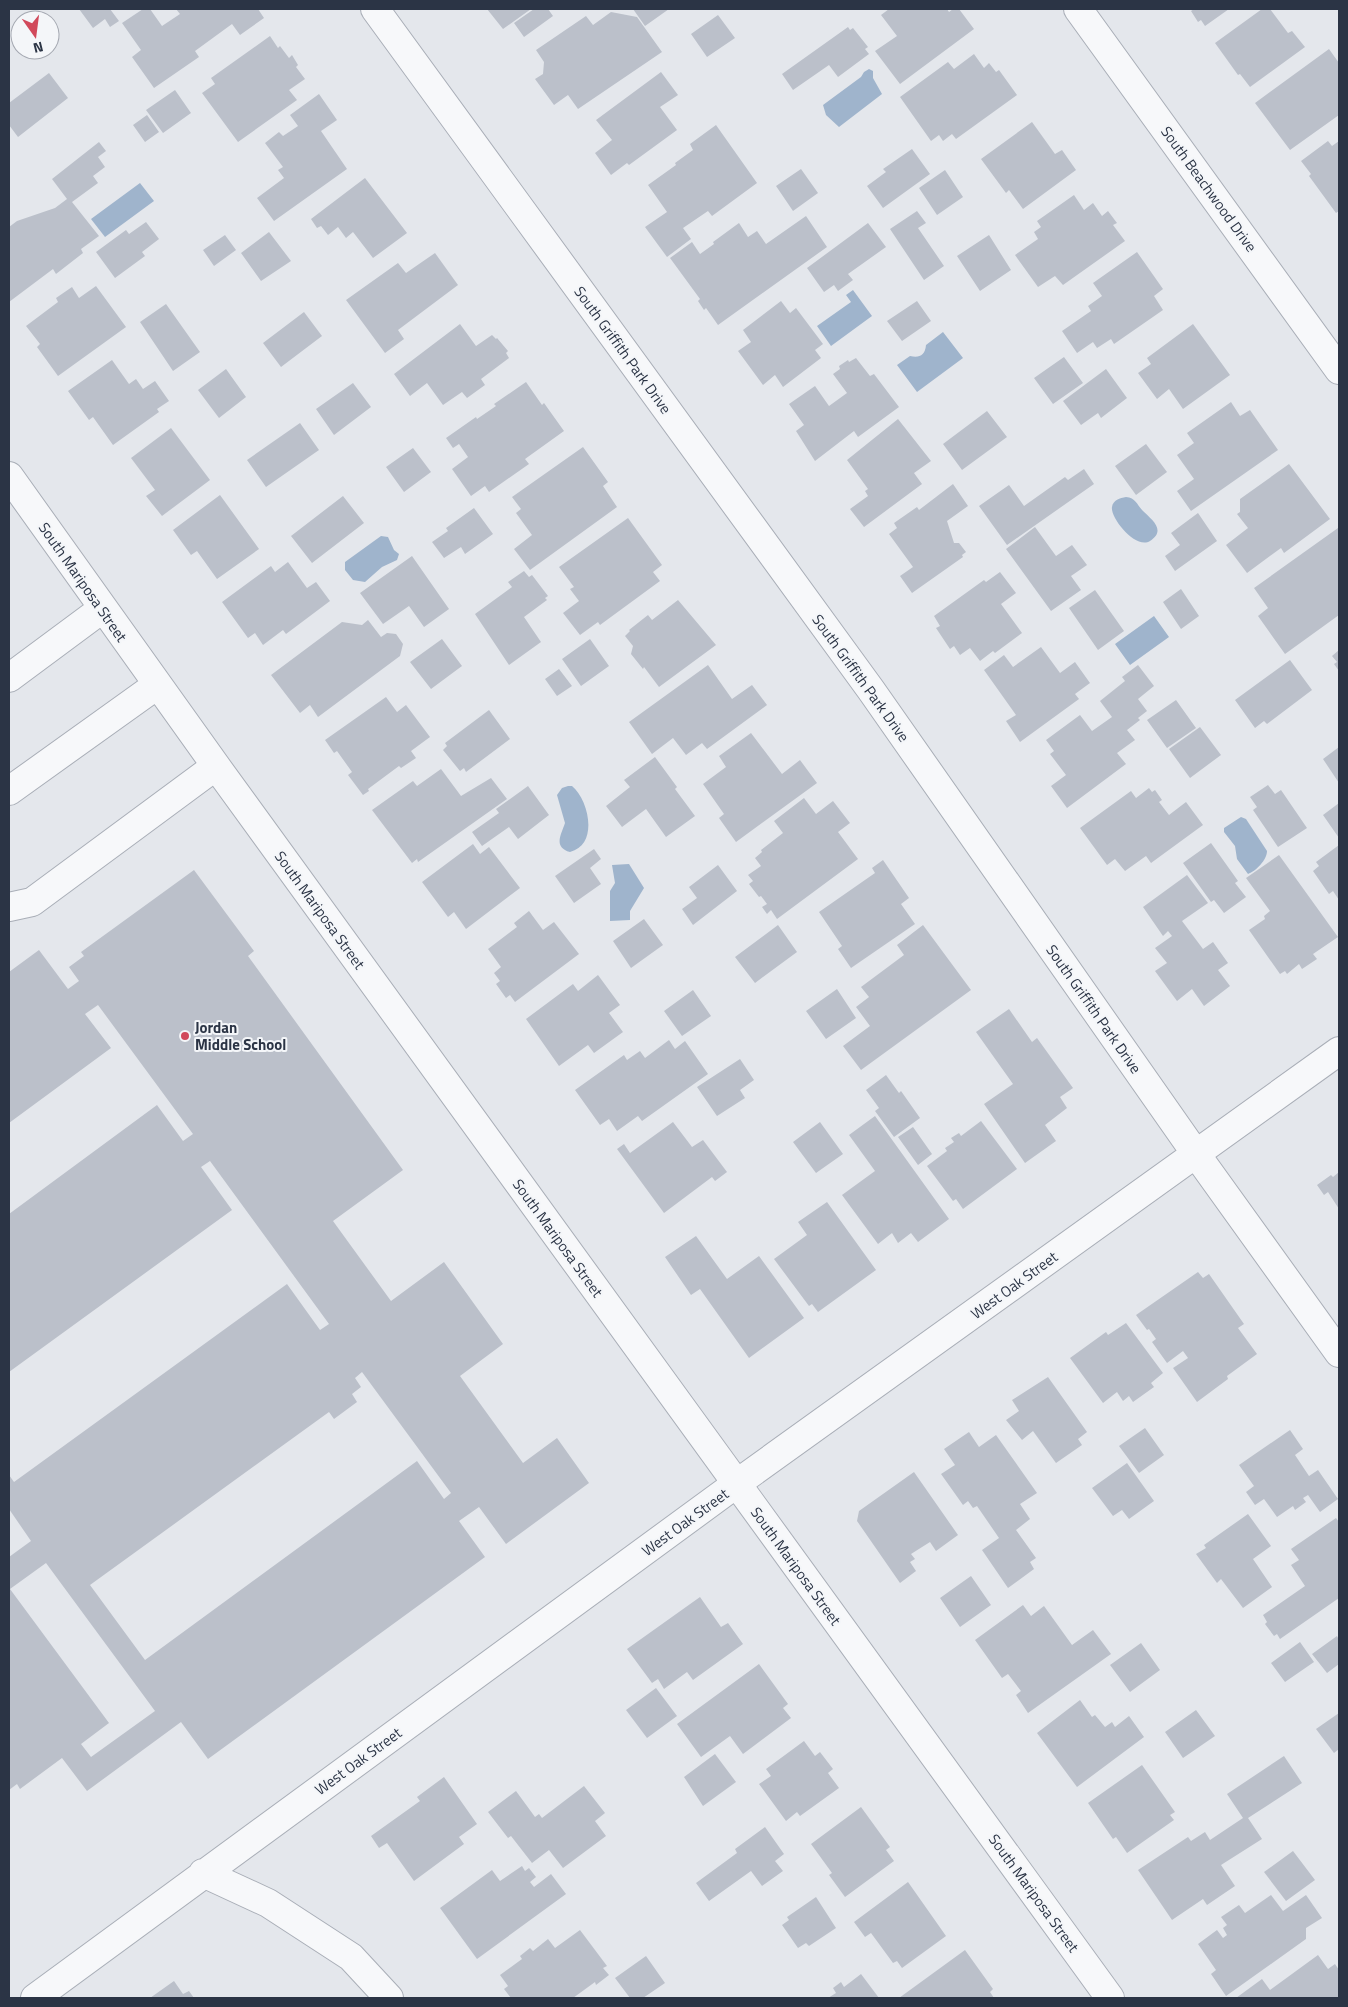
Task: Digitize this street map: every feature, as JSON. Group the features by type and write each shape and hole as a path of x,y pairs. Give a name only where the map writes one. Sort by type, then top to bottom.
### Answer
{"street":[{"name":"South Griffith Park Drive","path":"375,9 871,690 1196,1154 1339,1353"},
{"name":"South Beachwood Drive","path":"1078,9 1339,370"},
{"name":"South Mariposa Street","path":"9,476 102,609 1110,1998"},
{"path":"9,678 102,609"},
{"path":"9,791 157,685"},
{"path":"9,907 32,902 216,766"},
{"name":"West Oak Street","path":"35,1998 736,1484 1339,1051"},
{"path":"203,1873 268,1903 351,1957 389,1998"}],"water":[{"path":"869,69 873,71 873,78 882,94 839,127 826,115 823,105"},
{"path":"140,183 154,201 105,237 91,219"},
{"path":"853,290 872,316 831,346 817,326 851,302 846,295"},
{"path":"943,332 963,358 917,392 897,365 910,356 916,357 921,355 926,345"},
{"path":"1126,497 1134,500 1156,525 1157,533 1150,541 1144,543 1131,537 1115,518 1112,512 1114,503"},
{"path":"381,536 388,537 394,550 399,554 397,560 382,567 365,582 353,580 345,570 345,562"},
{"path":"1154,616 1169,637 1130,665 1115,644"},
{"path":"572,786 583,801 588,822 588,832 585,841 579,848 570,852 561,847 560,844 560,836 565,823 557,795 562,788"},
{"path":"1241,817 1246,819 1267,851 1260,865 1248,874 1237,859 1235,846 1224,832 1224,828"},
{"path":"629,864 644,888 630,911 630,920 610,921 610,891 615,883 612,865"}],"building":[{"path":"79,9 110,9 119,21 110,27 105,19 93,28"},
{"path":"143,9 150,9 162,26 180,14 176,9 258,9 264,18 240,35 232,24 195,51 199,57 154,88 132,57 141,50 122,23"},
{"path":"487,9 531,9 503,29"},
{"path":"534,9 548,9 553,16 524,37 514,23"},
{"path":"633,9 669,9 645,26"},
{"path":"889,9 947,9 949,12 953,9 959,9 974,29 900,84 875,51 897,36 881,15"},
{"path":"1194,9 1229,9 1205,26 1201,20 1198,22 1191,11"},
{"path":"1262,9 1270,9 1288,33 1292,31 1305,47 1250,87 1240,74 1238,75 1215,43"},
{"path":"611,12 637,17 662,52 578,109 568,95 554,105 535,79 543,74 544,62 536,50 586,16 593,25"},
{"path":"718,15 735,38 707,57 691,34"},
{"path":"848,27 850,30 853,28 868,47 865,49 869,54 838,77 829,65 793,90 782,74"},
{"path":"270,36 278,48 280,46 289,58 292,55 298,65 296,67 305,79 289,90 297,100 238,142 202,93 215,84 211,78"},
{"path":"1329,49 1339,63 1339,115 1290,150 1255,103"},
{"path":"974,54 984,68 989,63 996,72 999,70 1017,95 956,139 952,134 943,141 939,135 931,141 900,97 948,62 954,69"},
{"path":"661,72 678,95 660,107 677,130 629,165 627,163 611,175 595,153 612,140 596,120"},
{"path":"49,73 68,98 18,137 9,125 9,103"},
{"path":"175,90 191,113 163,133 146,110"},
{"path":"319,94 337,120 321,131 347,169 274,221 257,198 284,178 278,170 283,167 265,143 279,132 283,136 298,126 290,115"},
{"path":"147,115 159,132 145,142 133,125"},
{"path":"1032,122 1055,154 1062,150 1076,170 1023,209 1009,190 1006,193 981,159"},
{"path":"716,125 757,183 712,216 708,211 683,228 691,239 667,257 645,227 667,212 648,185 693,150 690,144"},
{"path":"1328,141 1332,146 1339,141 1339,211 1336,213 1309,176 1311,174 1301,161"},
{"path":"99,142 106,151 98,157 105,167 93,176 98,183 72,202 99,236 81,249 83,253 56,274 53,269 9,302 9,227 17,221 55,208 67,199 52,179"},
{"path":"912,149 930,174 883,208 867,186 886,172 883,169"},
{"path":"801,169 818,193 793,211 776,186"},
{"path":"945,170 963,197 937,215 919,188"},
{"path":"365,178 407,233 373,258 353,232 346,238 338,227 328,235 321,226 317,228 311,219"},
{"path":"1074,195 1084,210 1093,203 1102,216 1108,211 1117,223 1113,225 1125,241 1063,285 1055,276 1038,287 1015,255 1038,239 1034,232 1041,227 1037,221"},
{"path":"917,211 926,223 918,228 944,266 924,280 890,229"},
{"path":"806,216 827,247 718,325 706,308 704,310 698,301 700,299 670,258 692,242 700,254 739,223 748,237 757,231 766,244"},
{"path":"146,222 159,239 142,252 145,256 115,278 96,252 126,230 129,234"},
{"path":"868,223 886,247 848,274 853,280 838,291 834,285 824,292 807,268"},
{"path":"269,232 291,261 261,281 241,253"},
{"path":"225,235 236,250 214,266 203,250"},
{"path":"989,235 1011,270 980,291 957,256"},
{"path":"1137,252 1163,289 1154,296 1163,310 1114,344 1111,339 1097,348 1093,342 1077,353 1062,331 1091,311 1088,306 1102,296 1093,283"},
{"path":"435,253 458,285 398,330 404,339 385,353 346,300 398,263 406,273"},
{"path":"96,286 126,327 58,376 37,347 40,344 26,326 58,302 56,298 72,287 79,298"},
{"path":"781,301 790,313 796,308 823,344 815,350 821,358 783,387 775,375 763,385 738,351 751,342 743,330"},
{"path":"917,301 931,321 902,341 887,321"},
{"path":"166,304 200,352 173,371 140,322"},
{"path":"304,312 322,336 281,367 263,343"},
{"path":"460,324 476,346 492,335 497,338 508,351 506,353 509,358 481,379 485,385 467,398 462,392 443,405 427,383 410,396 394,374"},
{"path":"1193,324 1230,375 1183,409 1169,389 1157,399 1138,373 1151,364 1147,358"},
{"path":"1064,357 1083,383 1053,404 1034,378"},
{"path":"856,358 870,376 874,374 899,407 858,437 854,431 815,461 796,431 804,425 789,404 815,386 829,406 847,393 833,374 840,369 839,366 848,360 849,362"},
{"path":"112,360 129,384 136,379 143,389 155,381 169,401 157,409 159,412 113,445 93,417 89,420 68,391"},
{"path":"226,369 246,397 219,418 198,390"},
{"path":"1106,369 1127,398 1101,418 1098,413 1081,425 1063,401"},
{"path":"526,382 564,431 525,459 529,464 489,492 485,486 471,496 452,469 468,457 459,444 453,448 446,438 476,417 477,419 496,406 494,404"},
{"path":"353,383 371,407 334,435 316,409"},
{"path":"1231,402 1240,416 1250,410 1278,450 1191,511 1177,491 1194,479 1177,455 1194,443 1187,433"},
{"path":"987,411 1007,437 962,470 943,444"},
{"path":"898,419 931,461 914,473 922,484 864,527 850,509 868,496 865,491 868,489 847,460"},
{"path":"300,423 319,450 266,487 247,460"},
{"path":"171,428 210,480 162,516 146,496 155,490 131,458"},
{"path":"1146,444 1167,472 1136,495 1115,466"},
{"path":"583,447 608,482 603,486 617,507 530,570 514,549 532,535 516,513 521,509 512,497"},
{"path":"413,448 431,472 404,492 386,467"},
{"path":"1289,464 1330,519 1284,553 1281,548 1247,573 1226,545 1248,528 1237,514 1240,512 1240,499"},
{"path":"1084,469 1094,484 1007,545 979,506 1009,485 1024,506 1065,477 1068,480"},
{"path":"953,484 968,506 947,521 954,543 959,543 966,552 962,555 963,557 912,593 900,576 913,567 889,534 897,528 894,523 917,507 919,510"},
{"path":"220,495 259,549 217,579 197,551 191,555 173,530"},
{"path":"343,496 364,523 312,563 291,536"},
{"path":"474,508 493,534 465,554 461,547 444,558 432,542 448,531 446,528"},
{"path":"1198,513 1217,541 1175,571 1165,556 1180,545 1171,533"},
{"path":"628,518 662,565 653,572 660,581 600,625 598,622 580,635 563,613 579,601 570,589 574,587 559,567"},
{"path":"1035,527 1056,556 1072,545 1087,565 1071,576 1081,590 1051,611 1006,549"},
{"path":"1338,528 1339,615 1285,654 1258,616 1268,608 1254,588"},
{"path":"412,556 449,609 424,627 409,606 383,624 360,593"},
{"path":"288,562 307,588 316,582 330,601 286,634 283,630 263,645 255,633 248,638 222,602 271,566 275,572"},
{"path":"524,571 529,577 532,575 548,596 545,598 547,600 524,617 541,642 509,665 475,614 512,587 508,582"},
{"path":"1000,572 1016,593 1001,604 1022,633 995,653 993,651 980,661 970,648 960,655 954,646 950,649 936,628 940,626 934,616 984,580 986,582"},
{"path":"1181,589 1199,616 1181,629 1163,602"},
{"path":"1095,590 1124,631 1098,650 1069,608"},
{"path":"678,600 716,645 659,687 644,667 643,669 631,654 633,646 625,636 629,630 648,615 652,620"},
{"path":"368,620 381,637 387,633 396,634 403,644 400,656 318,717 310,705 300,713 271,675 342,622 362,625"},
{"path":"442,639 462,666 431,689 410,662"},
{"path":"590,639 609,666 581,686 562,659"},
{"path":"1041,647 1060,673 1075,662 1090,683 1075,694 1079,699 1020,742 1006,721 1016,715 984,670 1004,655 1013,667"},
{"path":"1339,650 1339,671 1334,664 1337,662 1332,656"},
{"path":"1290,660 1312,690 1267,724 1264,721 1255,728 1235,700"},
{"path":"708,665 732,699 752,685 767,705 707,749 702,743 686,755 673,738 652,754 629,722"},
{"path":"1138,665 1154,686 1138,699 1147,711 1138,718 1140,720 1127,730 1135,740 1117,753 1126,764 1067,808 1051,786 1066,775 1050,754 1054,751 1046,740 1080,715 1092,731 1112,717 1100,701 1125,681 1122,677"},
{"path":"559,669 572,686 557,696 545,679"},
{"path":"386,697 397,712 406,705 430,737 411,751 416,758 401,768 399,766 368,789 369,791 363,795 348,775 352,772 337,751 334,753 325,740"},
{"path":"1176,700 1196,728 1167,748 1147,720"},
{"path":"489,710 510,739 466,772 464,768 460,771 443,750 447,746 445,743"},
{"path":"1200,727 1221,755 1190,778 1169,749"},
{"path":"751,733 782,774 800,760 817,783 736,842 719,818 724,814 703,784 726,767 719,756"},
{"path":"1339,747 1339,783 1323,759"},
{"path":"655,757 695,816 666,837 646,809 622,827 606,806 630,787 624,780"},
{"path":"441,769 461,796 491,778 507,799 418,862 417,859 412,863 372,810 413,781 417,786"},
{"path":"1268,785 1275,794 1281,790 1307,828 1278,847 1253,810 1257,807 1250,797"},
{"path":"528,786 549,815 518,839 509,827 482,846 472,832 499,813 496,809"},
{"path":"1149,788 1152,792 1155,790 1162,800 1159,802 1169,815 1186,802 1203,825 1151,863 1146,856 1125,871 1115,859 1107,865 1080,828 1131,791 1136,798"},
{"path":"804,798 816,814 833,801 850,823 838,832 858,859 777,919 771,910 767,914 762,907 767,904 749,884 753,881 748,875 761,866 755,858 762,852 761,850 783,833 774,821"},
{"path":"1339,803 1339,838 1323,815"},
{"path":"1211,843 1238,881 1235,883 1246,897 1224,913 1214,900 1211,902 1183,863"},
{"path":"473,844 480,854 489,847 520,888 466,929 454,912 448,917 422,882"},
{"path":"1339,845 1339,900 1333,891 1329,894 1313,871 1319,866 1316,862"},
{"path":"594,849 601,859 590,868 601,884 574,903 555,876"},
{"path":"1279,855 1338,937 1313,954 1317,959 1302,969 1299,964 1287,974 1285,971 1280,974 1249,930 1265,919 1264,916 1270,911 1246,878"},
{"path":"883,860 909,898 901,904 915,924 851,968 838,949 842,946 819,912 875,873 872,868"},
{"path":"718,865 737,891 693,925 682,909 697,898 689,887"},
{"path":"194,870 254,951 248,956 403,1170 333,1221 391,1301 444,1262 503,1344 460,1376 523,1463 557,1438 589,1483 506,1544 479,1507 459,1521 485,1557 208,1759 181,1722 87,1791 62,1758 20,1789 17,1784 9,1790 9,1557 31,1541 9,1509 9,1475 14,1482 287,1284 320,1330 329,1324 210,1161 201,1167 232,1210 9,1372 9,1214 157,1105 183,1141 193,1134 98,1005 85,1014 111,1048 9,1123 9,972 39,950 68,989 79,981 69,967 84,956 81,952","holes":["362,1372 451,1493 444,1499 417,1461 145,1660 90,1585 329,1412 334,1419 357,1402 352,1394 361,1387 355,1378","46,1563 155,1711 91,1757 81,1744 109,1723 10,1589"]},
{"path":"1187,875 1208,903 1182,921 1203,949 1213,942 1228,963 1218,970 1230,986 1204,1006 1192,989 1177,1001 1155,971 1167,963 1155,948 1172,936 1168,931 1163,936 1143,907"},
{"path":"529,911 543,930 554,922 579,954 515,1002 510,995 506,998 496,984 500,981 494,973 501,967 488,949 517,927 514,923"},
{"path":"644,919 663,945 631,968 613,941"},
{"path":"778,925 797,952 755,983 735,957"},
{"path":"923,925 971,990 861,1070 843,1046 870,1026 856,1007 869,997 861,987 904,955 897,945"},
{"path":"598,975 620,1005 609,1013 623,1032 594,1053 588,1045 559,1066 526,1019 573,984 578,991"},
{"path":"837,989 856,1018 826,1039 806,1011"},
{"path":"693,990 711,1016 682,1036 664,1011"},
{"path":"1009,1009 1032,1042 1037,1038 1073,1088 1060,1097 1067,1108 1045,1125 1056,1141 1025,1163 984,1104 1013,1084 976,1032"},
{"path":"669,1040 675,1049 685,1041 708,1074 642,1121 638,1116 617,1131 609,1119 600,1125 575,1090 624,1055 627,1060 640,1051 645,1058"},
{"path":"740,1059 754,1080 740,1090 745,1098 717,1116 697,1087"},
{"path":"886,1075 899,1093 901,1091 920,1118 894,1137 875,1111 879,1108 866,1090"},
{"path":"875,1116 949,1219 918,1242 911,1233 898,1243 892,1233 878,1244 842,1195 875,1171 849,1135"},
{"path":"981,1121 1017,1169 963,1209 956,1199 953,1201 927,1166 947,1151 945,1148 954,1142 951,1138 959,1133 961,1136"},
{"path":"673,1122 692,1147 703,1140 727,1172 715,1181 712,1177 664,1213 617,1149 624,1144 630,1153"},
{"path":"820,1122 843,1154 816,1173 793,1142"},
{"path":"913,1127 932,1154 918,1165 898,1137"},
{"path":"1339,1172 1339,1209 1328,1192 1324,1195 1317,1185"},
{"path":"827,1202 876,1270 818,1312 812,1304 809,1306 774,1259 807,1235 798,1222"},
{"path":"696,1236 727,1279 759,1256 804,1318 749,1358 700,1289 691,1295 665,1257"},
{"path":"1198,1272 1203,1278 1209,1274 1244,1324 1238,1328 1257,1354 1227,1376 1228,1379 1197,1402 1173,1368 1188,1358 1183,1351 1167,1363 1152,1342 1156,1339 1136,1315"},
{"path":"1126,1323 1163,1373 1151,1383 1154,1387 1133,1402 1129,1396 1123,1401 1117,1392 1103,1403 1070,1358 1106,1332 1108,1335"},
{"path":"1048,1377 1087,1432 1078,1439 1082,1445 1056,1463 1033,1431 1022,1440 1006,1420 1019,1411 1012,1400"},
{"path":"1145,1428 1164,1455 1139,1473 1119,1446"},
{"path":"1290,1430 1303,1449 1295,1455 1309,1476 1318,1470 1338,1499 1320,1512 1308,1495 1303,1498 1306,1502 1295,1510 1293,1506 1277,1517 1264,1499 1255,1505 1246,1492 1254,1486 1239,1465"},
{"path":"969,1432 979,1447 996,1435 1037,1493 1020,1504 1030,1519 1016,1530 1036,1558 1030,1562 1034,1569 1008,1588 982,1550 999,1538 977,1506 973,1508 968,1501 963,1505 941,1474 955,1465 944,1449"},
{"path":"1127,1463 1154,1501 1129,1519 1122,1510 1113,1516 1092,1488"},
{"path":"914,1472 958,1535 936,1551 930,1542 911,1554 915,1559 910,1562 916,1571 900,1583 857,1521 859,1511"},
{"path":"1248,1514 1271,1546 1253,1559 1272,1587 1243,1608 1221,1579 1217,1583 1196,1554 1206,1548 1204,1545"},
{"path":"1336,1518 1339,1522 1339,1598 1280,1639 1277,1634 1274,1636 1265,1624 1267,1622 1263,1615 1305,1586 1291,1565 1299,1560 1291,1549"},
{"path":"971,1576 991,1605 960,1627 940,1598"},
{"path":"700,1597 721,1627 728,1623 743,1644 693,1680 687,1672 664,1689 658,1679 652,1683 627,1649"},
{"path":"1023,1605 1031,1616 1044,1606 1072,1645 1093,1630 1111,1654 1028,1713 1016,1695 1021,1691 1008,1674 1002,1678 975,1640"},
{"path":"1337,1636 1339,1640 1339,1664 1327,1673 1312,1654"},
{"path":"1300,1642 1314,1662 1285,1682 1271,1663"},
{"path":"1141,1643 1160,1670 1130,1692 1110,1665"},
{"path":"759,1664 788,1704 783,1708 791,1718 743,1754 730,1736 701,1757 677,1724"},
{"path":"656,1688 677,1716 647,1738 626,1710"},
{"path":"1080,1700 1092,1717 1095,1715 1105,1727 1112,1722 1115,1727 1129,1716 1144,1737 1077,1787 1037,1733"},
{"path":"1196,1710 1215,1736 1183,1758 1165,1732"},
{"path":"1339,1713 1339,1749 1334,1753 1316,1729"},
{"path":"804,1741 815,1756 820,1752 833,1769 828,1773 839,1788 800,1816 797,1812 786,1821 759,1784 771,1776 766,1769"},
{"path":"715,1754 736,1782 703,1806 684,1777"},
{"path":"1284,1756 1302,1783 1248,1818 1262,1839 1221,1865 1235,1886 1207,1905 1203,1899 1172,1920 1138,1870 1188,1837 1191,1841 1205,1832 1210,1840 1243,1818 1227,1794"},
{"path":"1142,1765 1175,1812 1170,1815 1174,1820 1127,1853 1116,1837 1113,1839 1088,1803"},
{"path":"444,1777 477,1824 459,1837 464,1844 414,1881 387,1843 379,1848 371,1836 420,1801 417,1797"},
{"path":"584,1786 605,1813 595,1821 606,1836 563,1868 549,1850 532,1863 511,1836 508,1838 488,1812 516,1791 535,1817 539,1814 542,1818"},
{"path":"861,1807 890,1847 886,1850 894,1861 845,1897 829,1875 832,1873 811,1844"},
{"path":"765,1827 784,1854 775,1861 783,1871 762,1886 751,1871 709,1901 696,1883 737,1853 735,1849"},
{"path":"1293,1851 1315,1880 1286,1901 1264,1872"},
{"path":"522,1866 525,1871 529,1868 536,1877 530,1882 534,1887 551,1874 566,1894 477,1959 440,1908 492,1870 500,1881"},
{"path":"908,1882 946,1936 902,1968 897,1961 893,1963 871,1933 865,1937 854,1922"},
{"path":"1271,1895 1283,1911 1306,1895 1322,1918 1306,1928 1306,1939 1226,1996 1211,1974 1216,1970 1198,1944 1217,1930 1223,1938 1227,1935 1223,1928 1227,1925 1221,1917 1239,1905 1245,1913"},
{"path":"816,1897 836,1928 809,1946 806,1943 798,1948 782,1925 789,1920 787,1917"},
{"path":"580,1930 607,1966 603,1968 609,1975 596,1985 595,1982 573,1998 511,1998 504,1989 508,1986 500,1975 522,1959 520,1956 530,1948 533,1951 548,1939 555,1948"},
{"path":"965,1950 993,1989 990,1992 994,1998 899,1998"},
{"path":"1318,1955 1328,1969 1335,1964 1339,1970 1339,1998 1236,1998 1262,1979 1270,1990"},
{"path":"646,1956 665,1983 643,1998 630,1998 615,1978"},
{"path":"861,1974 879,1998 828,1998 836,1993 833,1988 841,1982 844,1987"},
{"path":"174,1981 183,1994 189,1991 194,1998 150,1998"}],"place":[{"name":"Jordan Middle School","path":"185,1036"}]}
